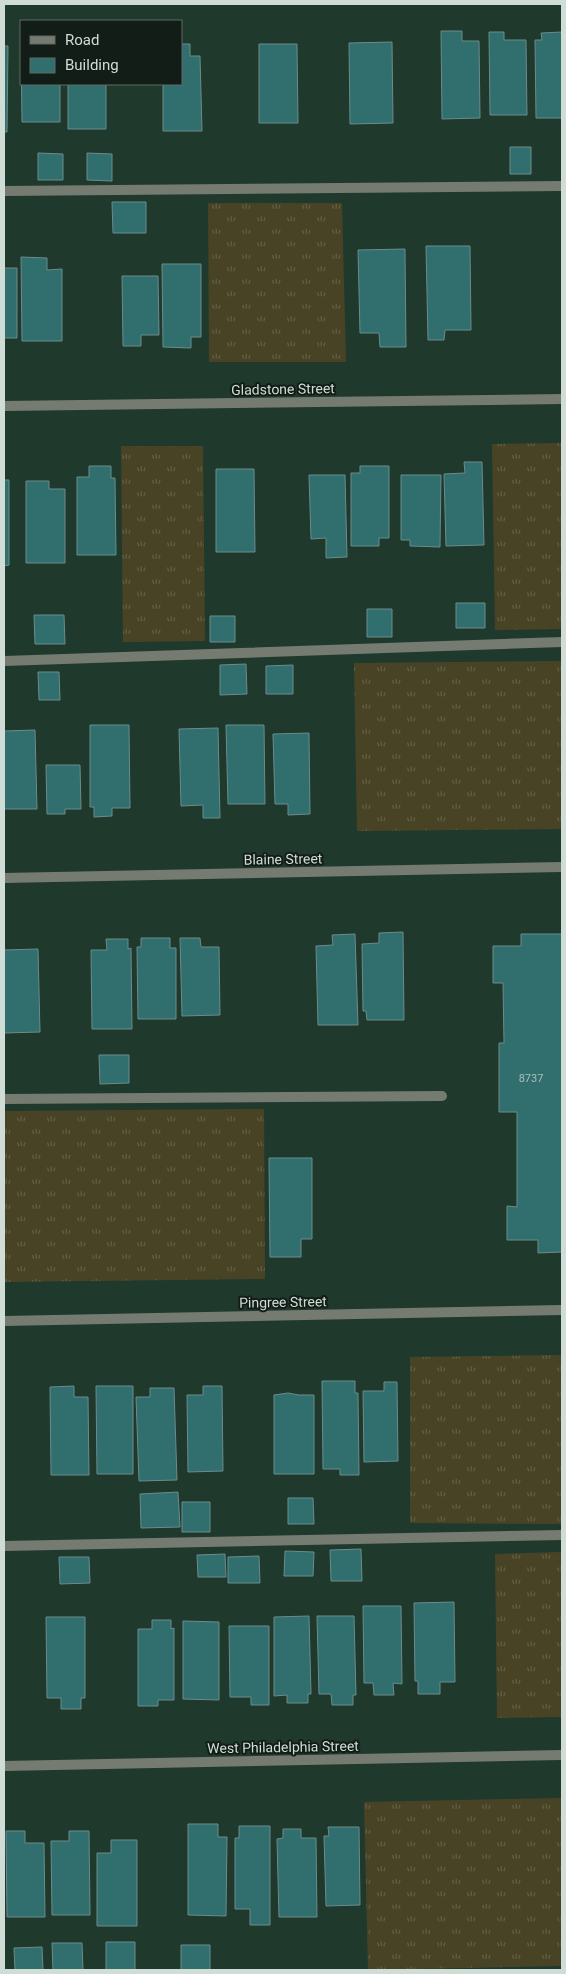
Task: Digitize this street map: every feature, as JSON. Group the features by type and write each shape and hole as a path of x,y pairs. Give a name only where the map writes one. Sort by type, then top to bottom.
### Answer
{"street":[{"path":"4,191 562,186"},
{"name":"Gladstone Street","path":"4,406 562,400"},
{"path":"4,661 562,642"},
{"name":"Blaine Street","path":"4,878 562,868"},
{"path":"4,1098 442,1096"},
{"name":"Pingree Street","path":"4,1321 562,1310"},
{"path":"4,1546 562,1535"},
{"name":"West Philadelphia Street","path":"4,1766 562,1756"}],"green space":[{"path":"208,203 342,203 346,362 209,362"},
{"path":"562,443 562,629 495,630 492,444"},
{"path":"121,446 203,446 205,641 123,642"},
{"path":"562,661 562,829 357,831 354,663"},
{"path":"264,1109 265,1279 4,1282 4,1111"},
{"path":"562,1355 562,1524 410,1523 410,1357"},
{"path":"562,1552 562,1717 497,1718 495,1554"},
{"path":"562,1798 562,1966 368,1970 364,1802"}],"building":[{"path":"441,31 462,31 462,41 479,41 480,118 442,119"},
{"path":"489,32 504,32 504,40 526,40 527,115 490,115"},
{"path":"562,32 562,118 536,118 535,40 542,40 541,33"},
{"path":"392,42 393,123 350,124 349,43"},
{"path":"182,44 190,44 190,56 200,56 202,131 163,131 163,85 182,85"},
{"path":"259,44 297,44 298,123 259,123"},
{"path":"4,46 8,46 7,132 4,132"},
{"path":"22,85 60,85 60,122 22,122"},
{"path":"68,85 106,85 106,129 68,129"},
{"path":"510,147 531,147 531,174 510,174"},
{"path":"38,153 63,154 63,180 38,180"},
{"path":"87,153 112,154 112,181 87,180"},
{"path":"112,202 146,202 146,233 113,233"},
{"path":"426,246 470,246 471,330 445,330 444,340 428,340"},
{"path":"405,249 406,347 380,347 379,333 360,333 358,250"},
{"path":"21,257 47,258 47,270 62,269 62,341 22,341"},
{"path":"162,264 201,264 201,337 191,337 191,348 163,347"},
{"path":"4,268 17,268 17,338 4,338"},
{"path":"122,276 158,276 159,335 141,335 141,346 123,346"},
{"path":"464,462 482,462 484,545 446,546 444,474 465,473"},
{"path":"89,466 111,466 111,478 115,478 116,555 77,555 77,477 89,477"},
{"path":"360,466 389,466 389,538 379,538 379,546 351,546 351,473 360,473"},
{"path":"216,469 254,469 255,552 216,552"},
{"path":"309,475 345,475 347,557 326,558 326,538 311,539"},
{"path":"401,475 441,475 440,547 410,546 410,540 401,540"},
{"path":"4,480 9,480 9,565 4,566"},
{"path":"26,481 49,481 49,489 65,489 65,563 26,563"},
{"path":"456,603 485,603 485,628 456,628"},
{"path":"367,609 392,609 392,637 367,637"},
{"path":"34,615 64,615 65,644 35,644"},
{"path":"210,616 235,616 235,642 210,642"},
{"path":"246,664 247,694 220,695 220,665"},
{"path":"293,665 293,694 266,694 266,666"},
{"path":"38,672 59,672 60,700 39,700"},
{"path":"90,725 129,725 130,808 112,808 112,816 94,817 94,807 90,807"},
{"path":"226,725 264,725 265,804 228,804"},
{"path":"218,728 220,818 203,818 203,805 181,806 179,729"},
{"path":"35,730 37,809 4,809 4,731"},
{"path":"309,733 310,814 288,815 288,804 275,804 273,734"},
{"path":"46,765 80,765 81,809 65,809 65,814 47,814"},
{"path":"403,932 404,1020 367,1020 366,1011 363,1011 362,944 379,943 379,933"},
{"path":"355,934 358,1025 318,1025 316,946 333,945 332,935"},
{"path":"521,934 562,934 562,1252 538,1253 538,1240 507,1240 507,1206 517,1207 517,1112 499,1112 499,1043 504,1043 503,983 493,983 493,946 521,946"},
{"path":"141,938 170,938 170,948 176,948 176,1019 138,1019 137,947 141,947"},
{"path":"180,938 200,938 201,947 219,947 220,1015 182,1016"},
{"path":"106,939 128,939 128,949 131,948 132,1029 92,1029 91,950 107,950"},
{"path":"38,949 40,1032 4,1033 4,950"},
{"path":"99,1055 129,1055 129,1083 100,1084"},
{"path":"269,1158 312,1158 312,1239 301,1239 301,1257 270,1257"},
{"path":"322,1381 355,1381 355,1393 358,1393 359,1475 340,1475 340,1469 323,1469"},
{"path":"384,1382 397,1382 398,1461 364,1462 363,1391 384,1391"},
{"path":"74,1386 74,1397 88,1397 89,1475 51,1475 50,1387"},
{"path":"96,1386 133,1386 133,1474 97,1474"},
{"path":"203,1386 222,1386 223,1471 188,1472 187,1395 203,1395"},
{"path":"150,1388 174,1388 177,1480 139,1481 136,1397 150,1397"},
{"path":"288,1393 314,1395 314,1474 274,1474 274,1395"},
{"path":"178,1492 180,1527 141,1528 140,1494"},
{"path":"288,1498 313,1498 314,1524 288,1524"},
{"path":"182,1502 210,1502 210,1532 182,1532"},
{"path":"361,1549 362,1581 331,1581 330,1550"},
{"path":"285,1551 314,1552 313,1576 284,1576"},
{"path":"225,1554 226,1577 198,1577 197,1555"},
{"path":"259,1556 260,1583 228,1583 228,1557"},
{"path":"59,1557 89,1557 90,1583 60,1584"},
{"path":"454,1602 455,1682 440,1682 440,1694 418,1694 418,1681 415,1681 414,1603"},
{"path":"363,1606 401,1606 402,1684 393,1683 394,1695 374,1695 373,1683 364,1683"},
{"path":"309,1616 311,1694 308,1694 308,1703 287,1703 287,1695 274,1696 274,1617"},
{"path":"317,1616 354,1616 356,1695 353,1695 353,1705 332,1705 331,1694 319,1694"},
{"path":"46,1617 85,1617 85,1698 81,1698 81,1709 61,1709 61,1698 47,1698"},
{"path":"152,1620 171,1620 171,1629 174,1628 174,1700 158,1700 158,1706 138,1706 138,1629 152,1629"},
{"path":"183,1621 219,1622 219,1700 183,1699"},
{"path":"229,1626 269,1626 269,1705 251,1705 251,1697 230,1697"},
{"path":"188,1824 218,1824 218,1837 227,1837 226,1916 188,1915"},
{"path":"239,1826 270,1826 270,1925 250,1925 250,1909 235,1909 235,1838 239,1838"},
{"path":"328,1827 359,1827 360,1905 326,1906 324,1836 329,1836"},
{"path":"283,1829 301,1829 301,1838 316,1838 317,1917 279,1917 277,1839 283,1838"},
{"path":"6,1831 25,1831 25,1843 44,1843 45,1917 7,1917"},
{"path":"69,1831 89,1831 90,1915 52,1915 51,1841 69,1841"},
{"path":"111,1840 137,1840 137,1926 97,1926 97,1853 111,1853"},
{"path":"106,1942 135,1942 135,1970 106,1970"},
{"path":"52,1943 82,1943 83,1970 53,1970"},
{"path":"181,1945 210,1945 210,1970 181,1970"},
{"path":"42,1947 43,1970 15,1970 14,1948"}]}
